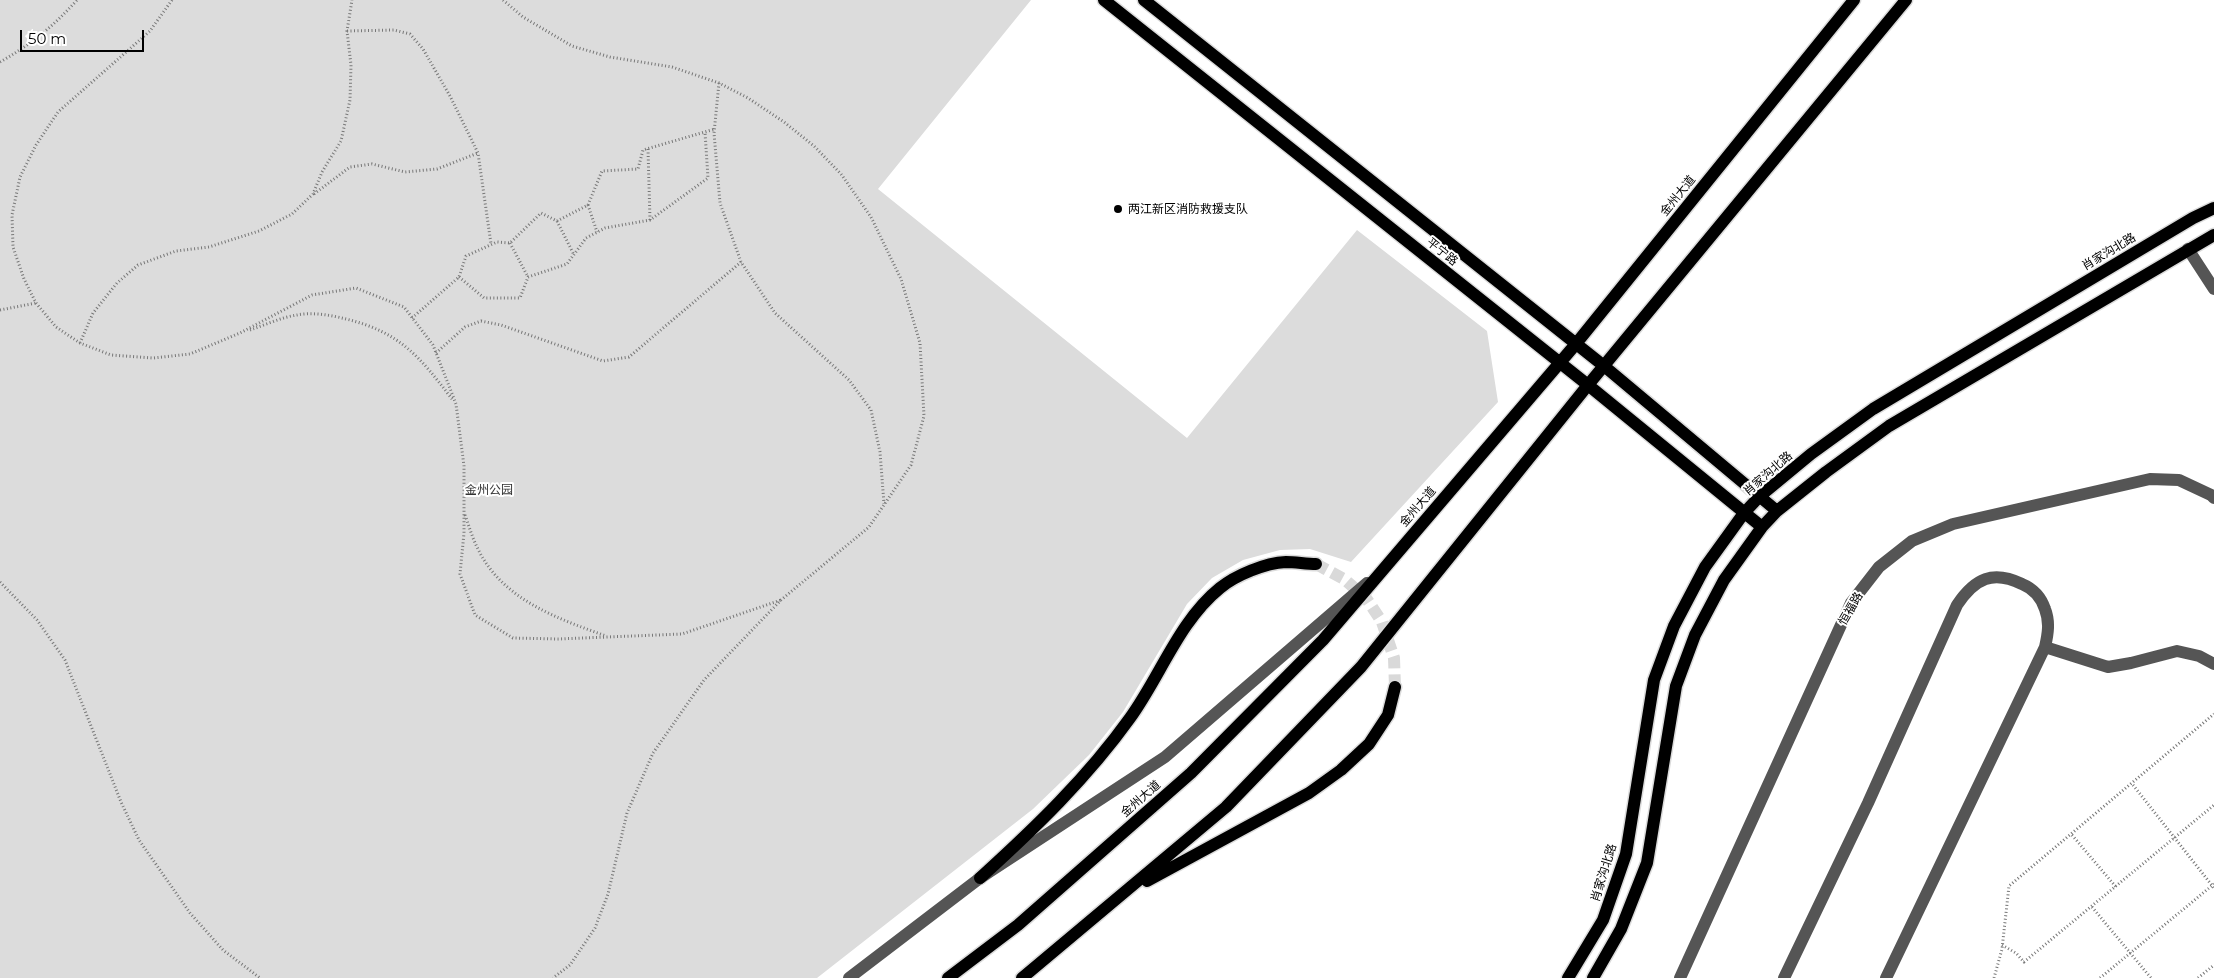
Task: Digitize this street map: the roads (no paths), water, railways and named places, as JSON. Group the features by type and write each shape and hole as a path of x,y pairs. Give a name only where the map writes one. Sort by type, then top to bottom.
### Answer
{"main road":[{"name":"平宁路","path":"1104,0 1588,385 1762,527"},
{"name":"平宁路","path":"1144,0 1575,346 1604,366 1777,511"},
{"name":"金州大道","path":"948,978 1018,925 1191,773 1323,640 1575,346 1854,0"},
{"path":"1022,978 1226,807 1361,667 1588,385 1906,0"},
{"name":"肖家沟北路","path":"1568,978 1603,920 1626,854 1654,680 1674,626 1705,567 1744,513 1759,497 1811,454 1873,410 2193,218 2214,208"},
{"path":"1593,978 1621,929 1647,863 1676,686 1692,644 1724,580 1762,527 1777,511 1889,426 2214,234"},
{"path":"980,878 1042,822 1096,763 1131,717 1194,616 1220,588 1248,572 1285,562 1316,564"},
{"path":"1123,894 1309,792 1341,770 1369,744 1388,715 1396,687"}],"street":[{"path":"2188,249 2214,289"},
{"name":"恒福路","path":"1680,978 1851,604 1879,566 1912,541 1953,524 2150,479 2180,480 2211,494 2214,498"},
{"path":"849,978 980,878 1165,756 1385,567"},
{"path":"1784,978 1868,803 1957,605 1965,593 1986,578 1999,575 2032,589 2040,598 2048,622 2045,648 1886,978"},
{"path":"2045,648 2108,666 2131,664 2177,652 2199,656 2214,664"}],"tunnel":[{"path":"1316,564 1344,579 1366,598 1382,622 1394,658 1395,687"}],"place":[{"name":"两江新区消防救援支队","path":"1118,209"}],"park label":[{"name":"金州公园","path":"489,490"}]}
